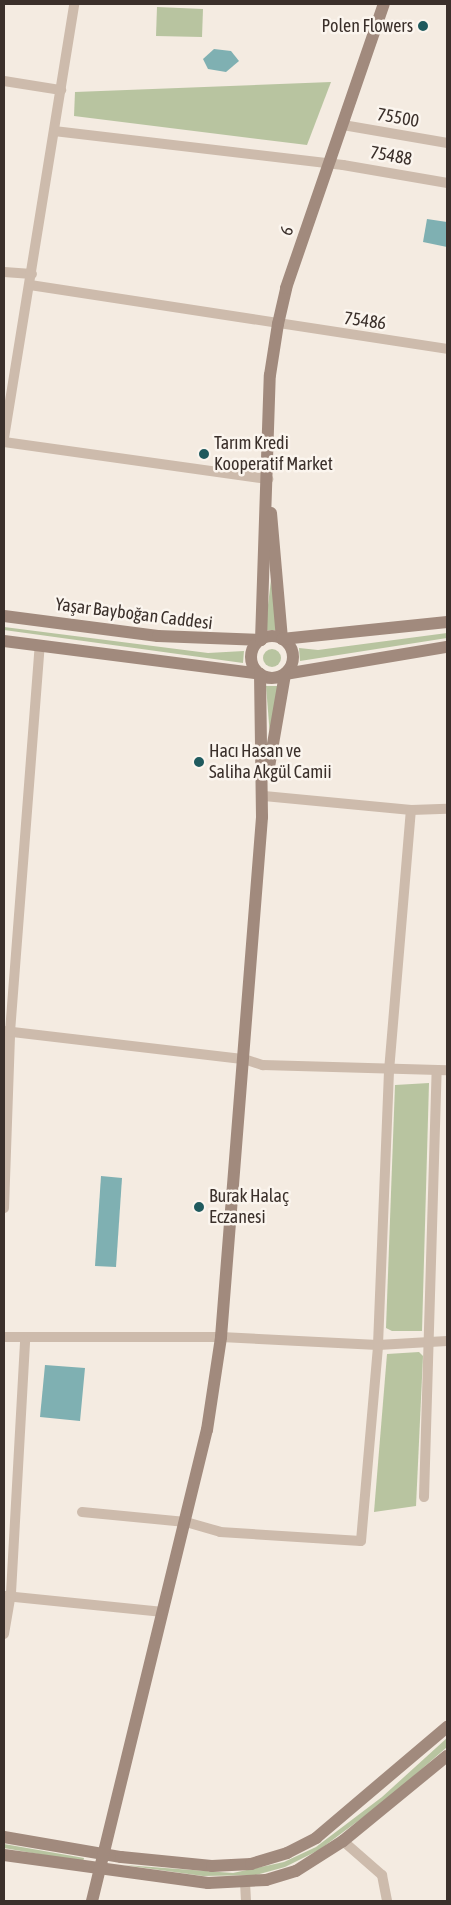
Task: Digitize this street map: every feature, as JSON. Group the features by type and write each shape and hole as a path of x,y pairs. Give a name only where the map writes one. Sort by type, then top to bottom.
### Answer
{"street":[{"path":"4,438 74,4"},
{"name":"6","path":"268,479 270,374 278,324 328,165 384,4"},
{"path":"4,80 60,90"},
{"name":"75500","path":"343,125 447,143"},
{"name":"75488","path":"54,131 328,165 447,183"},
{"name":"75486","path":"4,272 31,280 278,324 447,349"},
{"path":"4,442 268,479"},
{"path":"92,1901 101,1854 186,1522 207,1430 221,1337 264,796 285,674 293,656 282,639 268,479"},
{"path":"264,796 260,674 252,658 262,640 268,479"},
{"name":"Yaşar Bayboğan Caddesi","path":"4,616 158,636 262,640"},
{"path":"262,640 447,622"},
{"path":"4,641 260,674 273,678 285,674 447,647"},
{"path":"4,1208 7,1031 40,645"},
{"path":"264,796 411,810 447,809"},
{"path":"82,1512 186,1522 220,1532 361,1541 378,1345 389,1070 411,810"},
{"path":"7,1031 244,1058 263,1065 442,1070 424,1497"},
{"path":"4,1337 25,1340 221,1337 378,1345 447,1341"},
{"path":"4,1634 25,1340"},
{"path":"7,1595 163,1612"},
{"path":"4,1838 101,1854 212,1866 252,1864 287,1854 359,1806 447,1727"},
{"path":"4,1855 98,1871 245,1882 296,1871 343,1842 447,1756"},
{"path":"343,1842 382,1875 387,1901"},
{"path":"245,1882 246,1901"}],"green space":[{"path":"157,7 203,9 202,37 156,36"},
{"path":"331,82 307,145 74,116 75,92"},
{"path":"271,580 278,630 265,630"},
{"path":"4,627 208,653 244,651 243,663 4,630"},
{"path":"447,633 447,638 300,661 299,648 318,650"},
{"path":"272,649 280,654 281,658 276,666 272,667 264,662 263,658 268,650"},
{"path":"266,686 278,686 270,736"},
{"path":"429,1083 422,1331 392,1331 386,1328 395,1085"},
{"path":"419,1352 423,1356 416,1506 374,1512 387,1354"},
{"path":"447,1738 447,1747 385,1801 319,1850 285,1867 256,1875 203,1876 124,1865 233,1873 284,1862 316,1847 382,1797"},
{"path":"4,1844 84,1858 83,1862 4,1848"}],"water":[{"path":"214,49 231,51 239,61 226,72 208,69 203,59"},
{"path":"427,219 447,222 447,247 423,242"},
{"path":"101,1176 122,1178 116,1267 95,1266"},
{"path":"45,1365 85,1368 80,1421 40,1417"}],"place":[{"name":"Polen Flowers","path":"423,26"},
{"name":"Tarım Kredi Kooperatif Market","path":"204,454"},
{"name":"Hacı Hasan ve Saliha Akgül Camii","path":"199,762"},
{"name":"Burak Halaç Eczanesi","path":"199,1207"}]}
